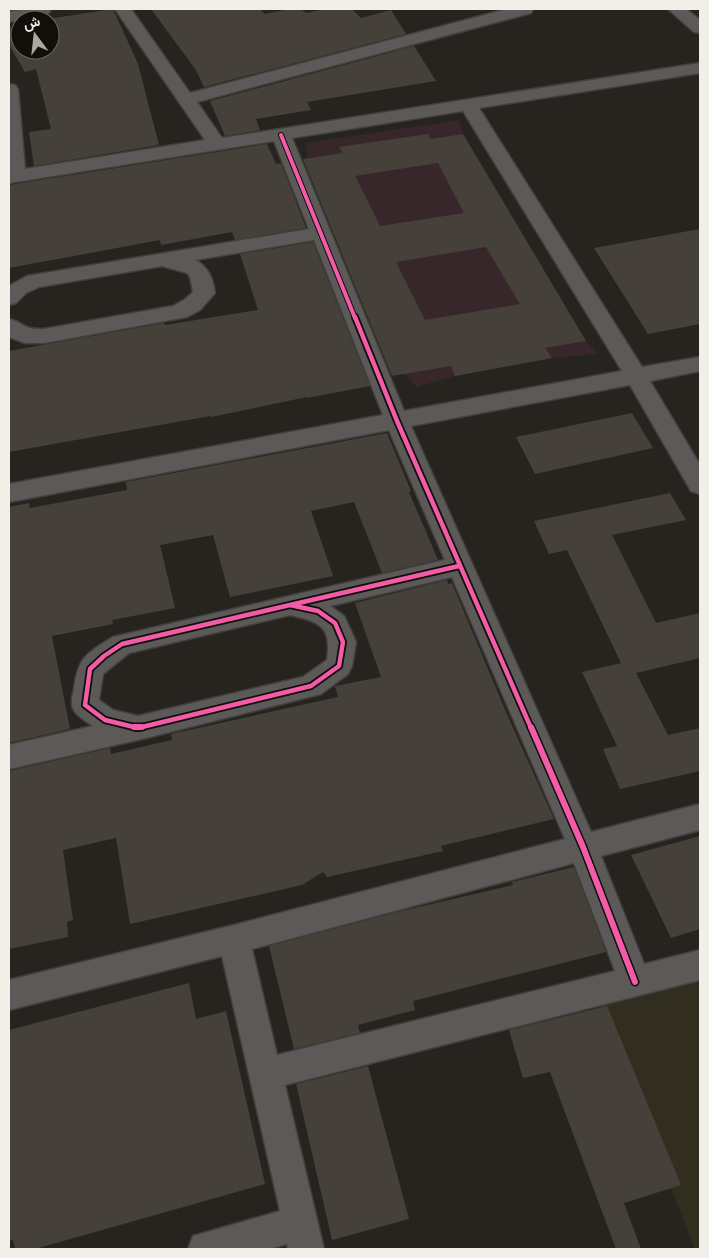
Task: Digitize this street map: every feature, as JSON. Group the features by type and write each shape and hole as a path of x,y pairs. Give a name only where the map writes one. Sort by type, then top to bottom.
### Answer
{"street":[{"path":"9,18 43,9"},
{"path":"123,9 217,144"},
{"path":"187,99 525,9"},
{"path":"676,9 700,28"},
{"path":"9,90 12,177 700,68"},
{"path":"468,105 636,376 700,485"},
{"path":"281,135 397,421 583,847 635,982"},
{"path":"9,298 19,288 34,281 321,234"},
{"path":"9,342 179,312 192,305 204,292 203,279 196,268 182,263 159,261"},
{"path":"9,326 12,331 27,337 44,336"},
{"path":"9,493 700,364"},
{"path":"138,728 105,720 86,704 90,669 104,656 122,644 459,566"},
{"path":"9,757 311,686 339,666 343,642 335,623 318,611 290,606"},
{"path":"9,995 234,939 700,817"},
{"path":"206,1249 303,1236 234,939"},
{"path":"265,1074 700,965"}],"shaded area":[{"path":"459,120 463,134 586,341 598,354 552,358 455,376 416,387 405,374 308,159 305,143"},
{"path":"700,977 700,1249 695,1249 599,1004"}],"building":[{"path":"113,9 138,64 159,145 34,166 29,132 51,129 36,69 25,72 18,60 60,60 60,17"},
{"path":"151,9 260,9 265,14 289,9 301,9 306,13 325,9 352,9 361,18 391,10 406,34 204,87 196,70"},
{"path":"10,28 10,47 9,45"},
{"path":"414,46 436,81 307,102 311,110 256,119 260,130 225,136 210,101"},
{"path":"428,134 431,139 463,134 586,341 545,348 552,358 455,376 451,366 392,376 303,159 343,153 339,147","holes":["438,163 464,213 380,226 355,176","486,247 520,304 425,320 396,262"]},
{"path":"267,144 276,164 281,163 306,228 235,240 232,232 161,245 160,240 9,268 9,185"},
{"path":"700,229 700,324 648,334 594,248"},
{"path":"313,242 370,386 211,417 9,452 9,351 164,323 165,325 258,310 240,254"},
{"path":"632,413 653,448 535,474 516,437"},
{"path":"387,433 411,491 409,492 438,560 382,573 354,502 311,511 333,576 230,597 213,535 160,545 175,608 112,620 113,624 52,636 70,729 9,743 9,507 29,503 30,508 127,490 126,482"},
{"path":"670,493 686,520 612,535 656,623 700,613 700,658 636,673 668,735 700,728 700,771 620,789 603,749 617,746 582,672 621,663 567,550 549,554 534,521"},
{"path":"447,580 448,584 452,583 506,712 554,819 441,846 443,851 327,877 323,872 302,885 130,924 116,838 63,850 73,920 67,922 68,937 9,949 9,771 110,748 111,754 172,740 171,734 338,697 335,686 381,677 355,603"},
{"path":"700,836 700,929 671,938 631,855"},
{"path":"574,867 606,952 413,1001 415,1010 358,1025 360,1033 294,1049 269,946 393,913 513,885 512,882"},
{"path":"189,983 196,1019 226,1011 265,1184 35,1249 15,1249 13,1240 9,1241 9,1030"},
{"path":"607,1006 681,1185 624,1203 641,1249 616,1249 550,1072 523,1078 509,1030"},
{"path":"368,1066 409,1219 332,1240 296,1084"}],"cycle path":[{"path":"281,135 397,421 583,847 635,982"},
{"path":"290,605 318,611 335,623 343,642 339,666 311,686 138,728 105,720 85,705 90,669 104,656 122,644 459,566"}]}
